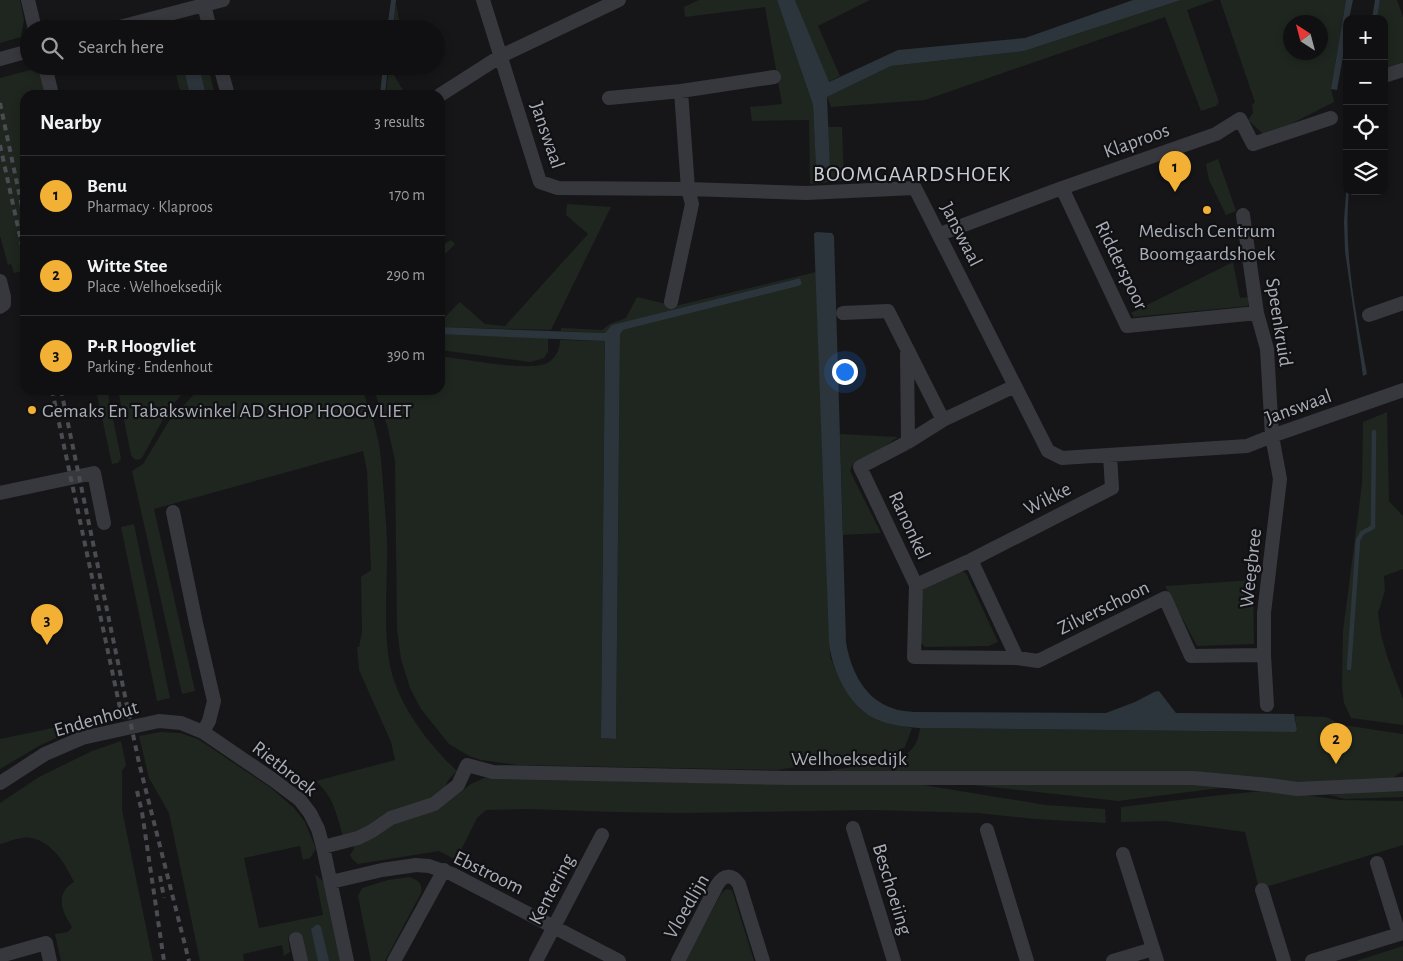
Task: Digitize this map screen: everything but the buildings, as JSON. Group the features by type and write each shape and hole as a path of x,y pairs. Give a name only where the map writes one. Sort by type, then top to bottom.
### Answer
{"street":[{"path":"28,0 33,20"},
{"path":"146,20 223,0"},
{"name":"Janswaal","path":"483,0 540,182 558,188 688,189 806,193 915,188 940,234 1048,451 1062,458 1247,446 1403,390"},
{"path":"445,92 501,56 619,0"},
{"path":"204,5 208,20"},
{"path":"0,59 20,53"},
{"path":"1388,75 1403,70"},
{"path":"47,75 51,90"},
{"path":"222,75 227,90"},
{"path":"609,98 681,91 774,77"},
{"path":"671,302 692,204 688,189 681,91"},
{"name":"Klaproos","path":"940,234 1062,188 1216,134 1240,119 1253,144 1331,118"},
{"name":"Ridderspoor","path":"1062,188 1127,326 1257,313"},
{"name":"Speenkruid","path":"1243,215 1257,313 1267,349 1272,436"},
{"path":"0,280 4,304 0,307"},
{"path":"1369,315 1403,303"},
{"path":"843,312 888,311 943,420"},
{"path":"907,348 908,442"},
{"name":"Ranonkel","path":"914,657 916,585 860,467 908,442 943,420 1014,386"},
{"name":"Weegbree","path":"1267,705 1264,613 1280,478 1272,436"},
{"name":"Wikke","path":"971,560 1112,488 1110,455"},
{"path":"0,493 94,473 104,523"},
{"path":"172,512 214,701 206,726"},
{"path":"916,585 971,560 1017,658"},
{"name":"Zilverschoon","path":"914,657 1017,658 1038,661 1165,598 1191,656 1264,655"},
{"name":"Endenhout","path":"0,783 45,754 82,738 159,721 181,723"},
{"name":"Rietbroek","path":"181,723 206,726 300,800 310,812 318,829 323,847 347,961"},
{"name":"Welhoeksedijk","path":"323,847 358,838 391,818 434,804 458,785 467,765 493,772 783,778 1193,778 1297,789 1403,784"},
{"name":"Beschoeiing","path":"853,828 894,961"},
{"path":"988,830 1027,961"},
{"name":"Kentering","path":"536,961 602,835"},
{"path":"1113,961 1155,955 1123,854"},
{"path":"1312,961 1401,934 1377,863"},
{"name":"Ebstroom","path":"331,882 382,870 416,865 444,870 619,961"},
{"path":"394,961 444,870"},
{"name":"Vloedlijn","path":"678,961 717,885 725,877 730,876 739,884 763,961"},
{"path":"1262,890 1284,961"},
{"path":"296,939 301,961"},
{"path":"0,956 46,943 50,961"}],"shaded area":[{"path":"0,0 20,0 24,20 20,20 20,37 0,43"},
{"path":"391,0 396,0 394,20 388,20"},
{"path":"699,0 777,0 813,105 816,167 830,168 828,127 842,127 844,181 810,184 809,120 752,121 750,107 782,104 765,7 685,17 684,7"},
{"path":"777,0 795,0 829,82 898,50 1025,38 1133,0 1181,0 1024,51 891,66 827,97 830,168 816,168 813,105"},
{"path":"795,0 870,0 818,26 840,76 828,82"},
{"path":"1181,0 1215,0 1187,10 1219,102 1216,106 1201,111 1165,17 925,100 831,107 827,97 891,66 1024,51"},
{"path":"1220,0 1346,0 1331,89 1334,102 1289,125 1263,134 1248,120 1253,113 1252,105 1255,102"},
{"path":"1346,0 1353,0 1350,15 1343,15"},
{"path":"1375,0 1380,0 1378,15 1373,15"},
{"path":"1380,0 1397,0 1403,17 1403,66 1388,72 1388,15 1378,15"},
{"path":"396,4 399,20 394,20"},
{"path":"1343,18 1343,56 1337,90 1331,89"},
{"path":"20,73 20,75 42,75 46,90 20,90 20,271 14,273 11,264 8,265 0,236 0,78"},
{"path":"176,75 185,75 189,90 180,90"},
{"path":"185,75 201,75 205,90 189,90"},
{"path":"201,75 210,75 214,90 205,90"},
{"path":"382,75 387,75 386,90 381,90"},
{"path":"388,75 394,75 403,90 387,90"},
{"path":"1218,159 1236,211 1226,215 1209,180 1206,164"},
{"path":"1346,195 1349,195 1349,260 1367,374 1363,376 1345,251"},
{"path":"567,204 611,207 551,330 445,327 445,317 460,302 485,324 505,326 588,234 566,215"},
{"path":"816,232 832,233 834,236 846,642 854,670 864,688 878,701 890,707 913,712 1106,713 1159,691 1176,713 1294,714 1297,730 1295,732 920,728 881,721 855,704 844,688 836,670 829,642 814,234"},
{"path":"451,240 455,244 445,254 445,244"},
{"path":"1233,262 1240,298 1248,297 1248,306 1134,317 1131,313"},
{"path":"816,272 830,656 845,688 861,709 884,722 912,728 905,747 895,753 776,770 517,765 481,760 469,756 449,744 421,709 410,688 401,659 397,629 395,461 387,425 376,395 445,395 445,357 478,362 535,366 552,360 558,351 560,340 605,341 601,738 616,739 620,335 623,330 802,284 799,278 613,325 606,333 561,331 561,328 602,330 610,324 626,318 637,297 675,306"},
{"path":"800,278 802,284 623,330 620,335 616,739 601,738 605,341 445,334 445,327 605,333 612,325"},
{"path":"445,333 548,338 548,352 544,358 530,362 445,351"},
{"path":"97,395 108,395 121,458 118,463 112,464"},
{"path":"119,395 182,395 168,410 142,458 134,459 131,455"},
{"path":"193,395 364,395 376,433 381,459 387,542 386,631 392,675 405,706 414,720 435,748 457,771 449,779 444,789 429,800 365,831 343,836 331,800 316,781 395,760 391,742 359,670 357,647 359,647 362,631 361,577 371,570 367,471 363,451 154,509 195,691 182,694 132,471 143,464 169,421"},
{"path":"1387,412 1389,501 1403,516 1403,569 1384,576 1385,591 1378,613 1381,635 1403,699 1403,725 1351,718 1344,703 1342,686 1343,631 1362,484 1363,422"},
{"path":"840,434 898,437 853,464 850,471 881,533 843,535"},
{"path":"134,524 170,698 157,701 121,527"},
{"path":"959,570 966,573 998,642 989,646 925,647 921,643 922,587"},
{"path":"1253,580 1254,644 1197,646 1165,586"},
{"path":"1295,716 1326,717 1343,725 1403,734 1403,771 1388,781 1283,783 821,772 900,759 914,746 920,728 1295,732 1297,730"},
{"path":"72,724 68,732 39,746 0,769 0,739"},
{"path":"161,732 180,733 198,739 271,788 294,808 305,822 316,849 310,858 303,860 300,846 244,858 259,928 323,915 315,874 323,881 340,961 307,961 301,935 288,938 290,952 284,956 282,945 243,954 244,961 200,961 169,813 149,778 139,736"},
{"path":"121,741 126,765 122,771 122,810 153,961 61,961 55,934 68,932 72,927 65,915 62,898 64,892 74,882 67,868 52,849 39,840 23,838 0,844 0,803 39,777 92,751"},
{"path":"497,776 753,784 905,782 1046,805 1105,809 1106,823 1035,819 978,813 871,810 680,813 527,809 486,810 477,818 456,860 439,851 358,864 350,855 354,849 353,845 389,826 442,806 471,784 484,778"},
{"path":"1130,782 1236,786 1118,801 972,785"},
{"path":"1403,789 1403,797 1345,799 1330,795"},
{"path":"1272,790 1340,800 1403,801 1403,845 1259,889 1245,832 1165,821 1121,822 1121,807"},
{"path":"409,877 419,882 421,893 385,961 371,961 358,896 362,888 388,880"},
{"path":"726,889 732,890 754,961 685,961 721,894"},
{"path":"316,925 321,927 329,961 318,961 311,929"},
{"path":"1403,946 1403,960 1401,961 1356,961"}],"waterway":[{"path":"1349,668 1358,540 1362,533 1373,527 1374,432"}],"railway":[{"path":"0,103 20,197"},
{"path":"0,145 20,236"},
{"path":"53,395 123,722"},
{"path":"62,395 139,763 189,961"},
{"path":"137,791 142,812 164,961"},
{"path":"160,876 164,898"}],"place":[{"name":"Benu","path":"1175,192"},
{"name":"Medisch Centrum Boomgaardshoek","path":"1207,210"},
{"name":"Gemaks En Tabakswinkel AD SHOP HOOGVLIET","path":"32,410"},
{"name":"P+R Hoogvliet","path":"47,645"},
{"name":"Witte Stee","path":"1336,764"}],"district":[{"name":"BOOMGAARDSHOEK","path":"912,173"}]}
